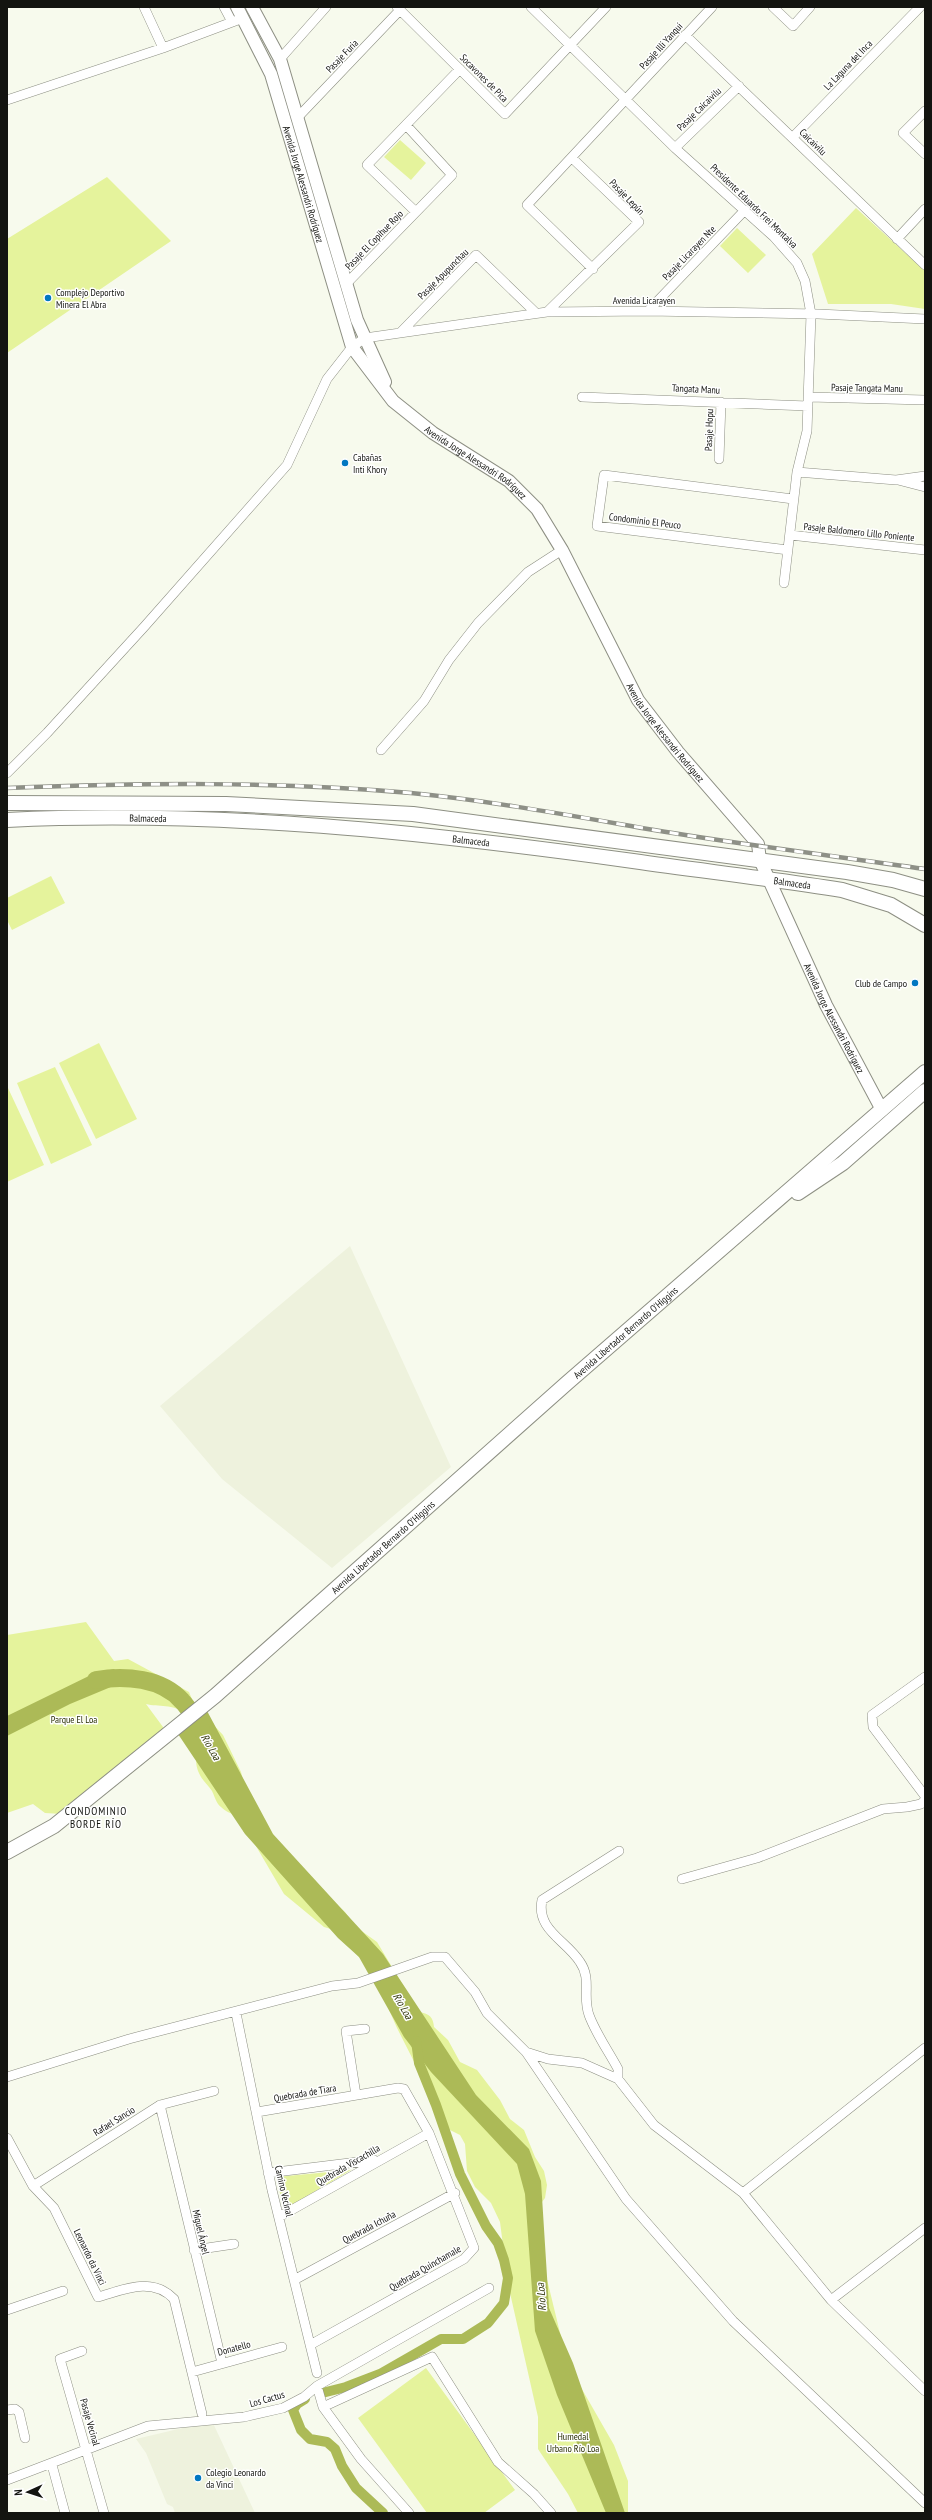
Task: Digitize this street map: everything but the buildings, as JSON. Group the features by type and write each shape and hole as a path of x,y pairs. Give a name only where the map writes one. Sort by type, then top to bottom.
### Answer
{"main road":[{"name":"Balmaceda","path":"11,801 226,804 390,813 760,860 870,876 925,889"},
{"name":"Balmaceda","path":"7,820 156,818 291,822 469,838 859,894 891,905 925,925"},
{"name":"Avenida Libertador Bernardo O'Higgins","path":"7,1852 54,1826 159,1743 215,1696 563,1386 925,1072"},
{"name":"Avenida Libertador Bernardo O'Higgins","path":"748,1227 843,1163 925,1091"}],"street":[{"path":"144,7 163,48"},
{"path":"224,7 238,16"},
{"name":"Avenida Jorge Alessandri Rodríguez","path":"252,7 280,59 299,116 357,320 393,401"},
{"path":"280,59 326,7"},
{"name":"Presidente Eduardo Frei Montalva","path":"531,7 571,43 626,101 675,148 745,210 796,263 805,281 811,314 807,431 797,472 784,583"},
{"path":"571,43 606,7"},
{"name":"Pasaje Illi Yanqui","path":"626,101 712,7"},
{"path":"773,7 793,26 810,7"},
{"name":"La Laguna del Inca","path":"793,137 920,7"},
{"name":"Socavones de Pica","path":"398,9 505,114 571,43"},
{"name":"Pasaje Furia","path":"299,116 398,9"},
{"path":"7,100 163,48 238,16"},
{"name":"Avenida Jorge Alessandri Rodríguez","path":"238,16 271,74 352,347 393,401 433,433 509,481 537,509 562,550 638,700 678,752 758,844 760,860 826,1005 882,1110"},
{"name":"Caicaivilu","path":"686,35 925,265"},
{"name":"Pasaje El Copihue Rojo","path":"416,212 367,165 460,69"},
{"name":"Pasaje Caicaivilu","path":"675,148 739,86"},
{"path":"593,269 527,205 626,101"},
{"path":"925,111 903,133 925,154"},
{"name":"Pasaje El Copihue Rojo","path":"347,283 452,175 406,125"},
{"name":"Pasaje Lepún","path":"547,312 593,269 639,222 572,158"},
{"path":"897,239 925,209"},
{"name":"Pasaje Licarayen Nte","path":"648,311 745,210"},
{"name":"Pasaje Apupunchau","path":"402,332 476,255 536,312"},
{"name":"Avenida Licarayen","path":"366,338 536,312 648,311 811,314 925,319"},
{"path":"7,773 47,733 144,627 287,465 327,379 352,347 366,338"},
{"name":"Tangata Manu","path":"582,397 721,402 809,402"},
{"name":"Pasaje Tangata Manu","path":"809,402 925,400"},
{"name":"Pasaje Hopu","path":"719,459 721,402"},
{"path":"797,472 896,480 925,487"},
{"name":"Condominio El Peuco","path":"788,550 597,526 604,476 793,499"},
{"path":"896,480 913,476 925,476"},
{"name":"Pasaje Baldomero Lillo Poniente","path":"790,535 925,550"},
{"path":"381,750 424,701 449,660 478,623 528,572 562,550"},
{"path":"925,1677 872,1715 873,1726 925,1796"},
{"path":"682,1879 757,1858 883,1809 907,1807 920,1804 925,1800"},
{"path":"618,2078 618,2069 589,2014 585,1998 588,1986 587,1974 580,1961 544,1925 540,1910 542,1900 619,1850"},
{"path":"7,2077 129,2039 236,2013 332,1986 358,1983 432,1957 445,1956 476,1992 487,2013 526,2052 626,2199 733,2321 925,2503"},
{"name":"Camino Vecinal","path":"236,2013 268,2173 317,2373"},
{"path":"356,2095 346,2031 365,2029"},
{"path":"743,2193 925,2048"},
{"path":"526,2052 548,2059 582,2063 618,2078 654,2125 743,2193 831,2300 925,2391"},
{"name":"Quebrada de Tiara","path":"257,2112 398,2088"},
{"name":"Quebrada Quinchamale","path":"310,2345 471,2253 474,2248 472,2238 455,2193 429,2133 404,2089 398,2088"},
{"name":"Rafael Sancio","path":"33,2186 160,2105 214,2091"},
{"name":"Miguel Ángel","path":"160,2105 222,2363"},
{"name":"Quebrada Viscachilla","path":"278,2217 429,2133"},
{"name":"Leonardo da Vinci","path":"7,2138 33,2186 54,2208 98,2297 140,2285 168,2293 174,2299 202,2414"},
{"path":"268,2173 378,2160"},
{"name":"Quebrada Ichuña","path":"294,2280 455,2193"},
{"path":"831,2300 925,2228"},
{"path":"194,2250 234,2244"},
{"name":"Los Cactus","path":"7,2480 52,2465 148,2426 244,2417 283,2408 304,2397 318,2386 489,2288"},
{"path":"7,2310 63,2291"},
{"name":"Donatello","path":"192,2372 282,2347"},
{"name":"Pasaje Vecinal","path":"82,2351 60,2358 104,2513"},
{"path":"323,2407 432,2357 498,2462 534,2494 551,2513"},
{"path":"318,2386 323,2407 361,2458 409,2513"},
{"path":"7,2410 15,2409 19,2412 25,2438"},
{"path":"52,2465 65,2513"}],"shaded area":[{"path":"350,1246 451,1467 332,1568 222,1479 160,1406"},
{"name":"Colegio Leonardo da Vinci","path":"212,2421 255,2513 175,2513 173,2507 167,2504 146,2453 136,2439"}],"green space":[{"path":"400,140 426,163 411,180 384,157"},
{"name":"Complejo Deportivo Minera El Abra","path":"107,177 171,241 7,353 7,239"},
{"path":"856,208 925,271 925,309 891,304 828,304 812,254"},
{"path":"737,228 766,255 748,273 720,246"},
{"path":"51,876 65,903 12,930 7,920 7,898"},
{"path":"99,1043 137,1119 96,1139 59,1063"},
{"path":"55,1067 92,1145 51,1164 17,1083"},
{"path":"8,1088 44,1165 7,1182 7,1089"},
{"name":"Humedal Urbano Río Loa","path":"86,1622 114,1661 128,1659 189,1692 194,1704 223,1735 241,1772 252,1815 315,1885 345,1912 356,1927 377,1942 419,2012 430,2016 434,2027 448,2040 460,2062 477,2070 500,2100 510,2119 524,2130 535,2157 544,2171 547,2185 545,2198 539,2206 543,2263 563,2345 579,2384 614,2445 628,2481 628,2513 578,2513 568,2494 538,2449 538,2417 508,2284 500,2222 491,2203 475,2187 467,2171 465,2144 460,2135 450,2130 438,2109 397,2028 372,1971 334,1930 324,1927 284,1894 250,1836 243,1831 242,1820 218,1804 212,1791 201,1777 197,1768 197,1732 184,1713 176,1708 146,1704 163,1727 162,1735 62,1814 45,1813 33,1804 7,1813 7,1635"},
{"path":"351,2170 284,2210 276,2177"},
{"path":"426,2368 515,2490 484,2513 427,2513 358,2418"}],"water":[{"path":"114,1669 121,1677 118,1684 70,1704 7,1736 7,1716 95,1673"},
{"path":"206,1709 273,1834 383,1954 476,2095 529,2149 541,2181 549,2308 573,2363 625,2513 606,2513 557,2395 535,2331 525,2194 517,2164 431,2072 404,2037 359,1957 338,1938 245,1834 178,1734"}],"waterway":[{"name":"Río Loa","path":"96,1680 131,1678 154,1683 164,1687 174,1693 185,1704 201,1729"},
{"path":"322,2393 346,2387 380,2374 441,2339 463,2339 488,2323 504,2303 508,2278 504,2260 498,2243 486,2226 460,2174 436,2105 419,2063 416,2041"},
{"path":"305,2399 297,2404 293,2410 301,2430 310,2439 327,2442 335,2449 342,2466 356,2488 383,2513"}],"railway":[{"path":"7,788 209,784 310,786 411,793 442,796 563,814 756,846 925,869"}],"place":[{"name":"Complejo Deportivo Minera El Abra","path":"48,298"},
{"name":"Cabañas Inti Khory","path":"345,463"},
{"name":"Club de Campo","path":"915,983"},
{"name":"Colegio Leonardo da Vinci","path":"198,2478"}],"district":[{"name":"CONDOMINIO BORDE RÍO","path":"96,1817"}],"park label":[{"name":"Parque El Loa","path":"74,1719"}]}
